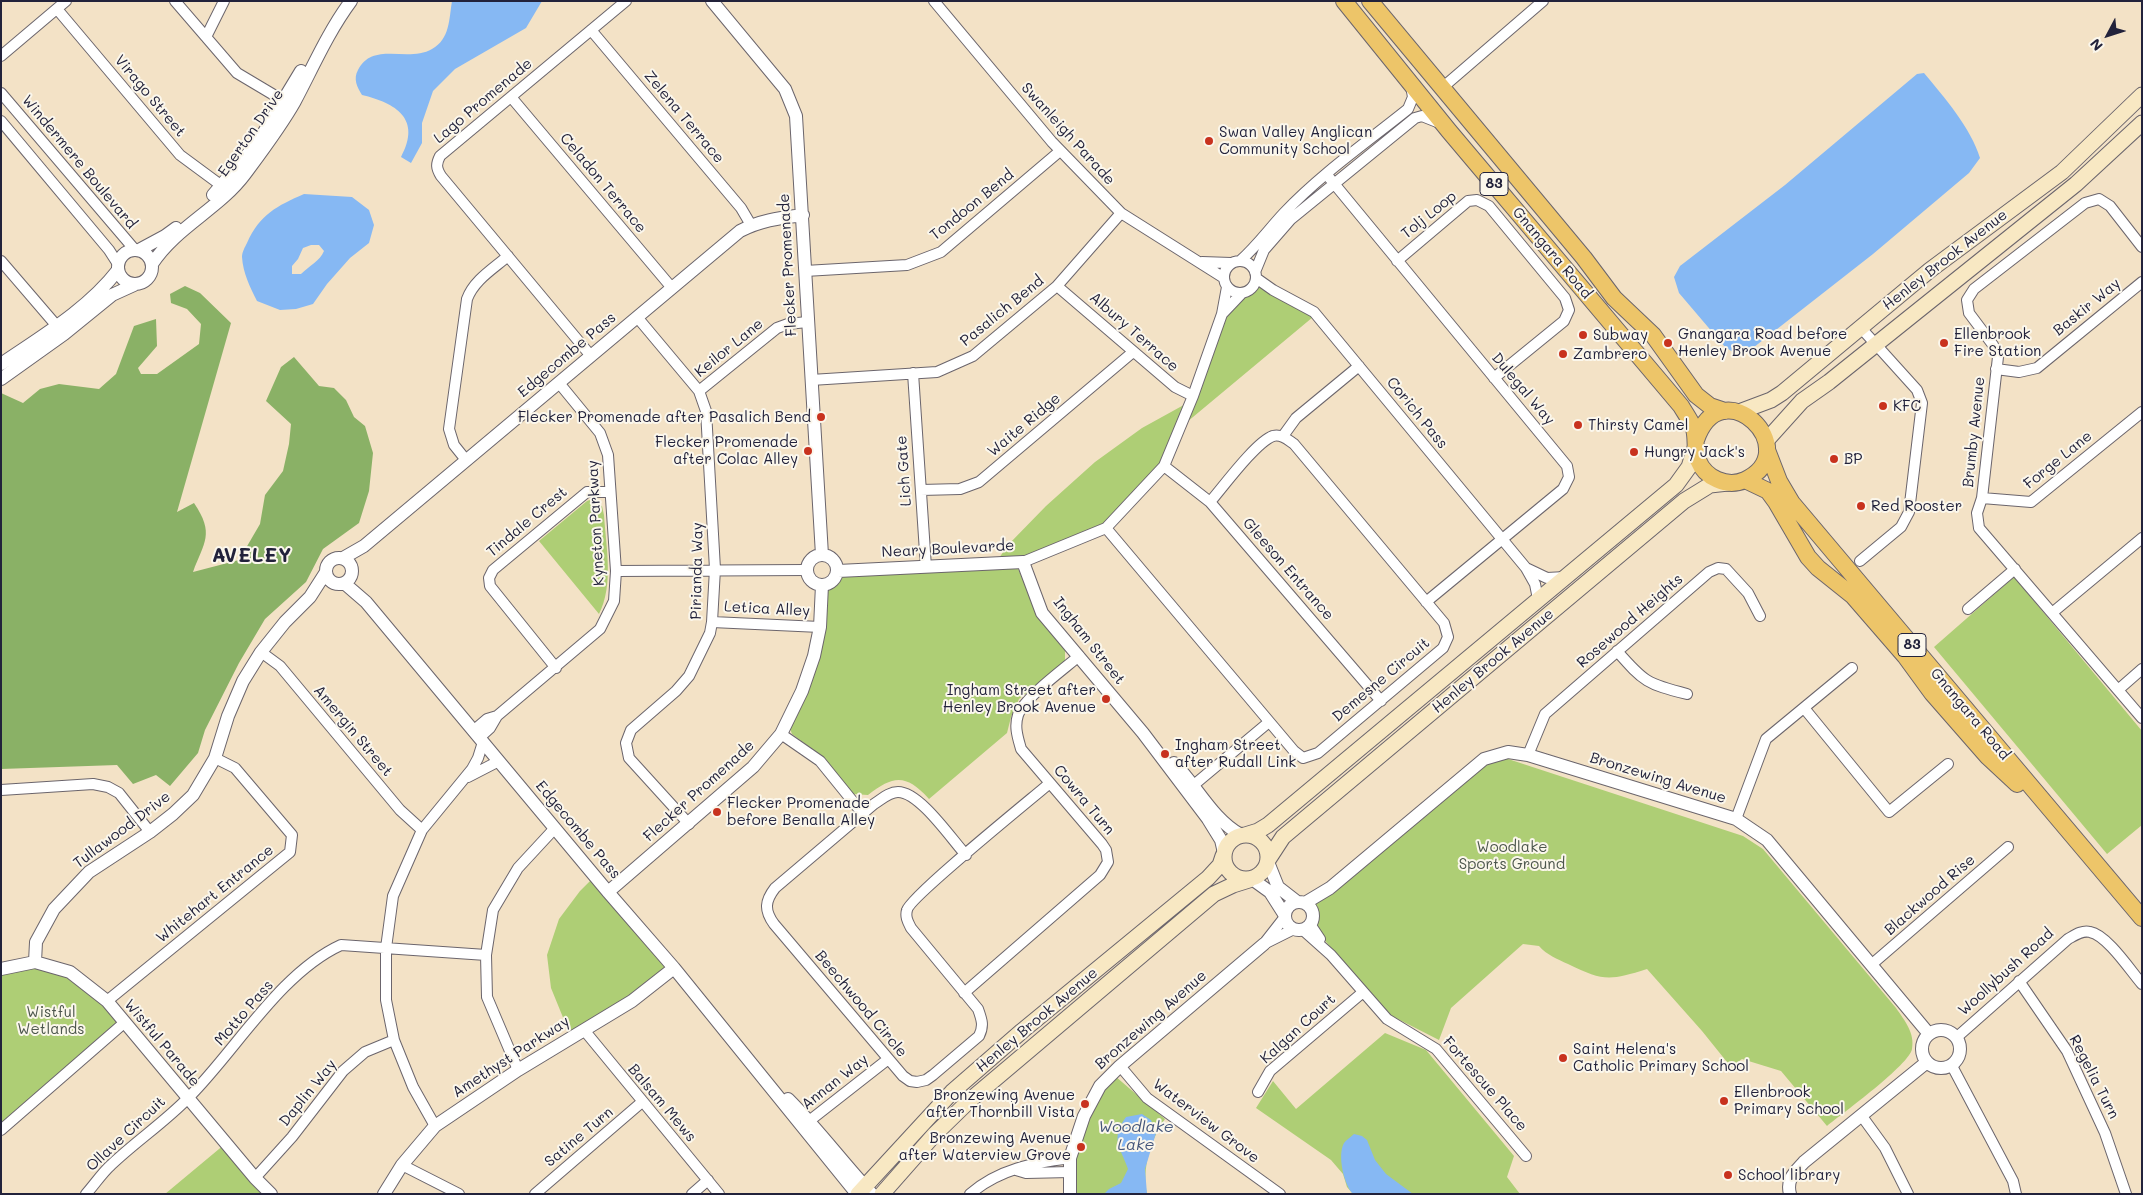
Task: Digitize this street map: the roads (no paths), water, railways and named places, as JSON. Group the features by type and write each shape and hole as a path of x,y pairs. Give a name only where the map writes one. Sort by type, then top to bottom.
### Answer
{"main road":[{"name":"Gnangara Road","path":"1344,1 1449,131 1680,406 1694,429 1696,444"},
{"name":"Gnangara Road","path":"1370,1 1584,258 1607,290 1652,335 1696,395 1710,406 1732,412"},
{"name":"Henley Brook Avenue","path":"1732,412 1771,400 1782,393 1930,270 2062,172 2142,95"},
{"name":"Henley Brook Avenue","path":"1766,445 1802,401 1829,382 2076,184 2142,123"},
{"path":"1696,444 1700,430 1706,421 1715,415 1732,412"},
{"name":"83","path":"1732,412 1757,422 1766,445"},
{"name":"Henley Brook Avenue","path":"1243,835 1258,831 1268,825 1676,485 1689,467 1696,444"},
{"name":"83","path":"1696,444 1697,459 1703,469 1716,479 1738,481"},
{"name":"Gnangara Road","path":"1766,445 1779,481 1792,503 2142,918"},
{"path":"1738,481 1760,468 1766,445"},
{"name":"Gnangara Road","path":"1738,481 1768,491 1808,557 1818,568 1852,596 1905,656 1932,693 1988,757 2070,833"},
{"name":"Henley Brook Avenue","path":"1268,861 1283,837 1684,501 1710,485 1738,481"},
{"path":"1243,835 1252,836 1264,845 1268,861 1261,874 1250,879 1236,878 1230,874 1224,863 1223,854 1230,842 1243,835"},
{"name":"Henley Brook Avenue","path":"863,1192 952,1092 1208,878 1220,865 1223,854"},
{"name":"Henley Brook Avenue","path":"882,1194 934,1134 1007,1067 1214,894 1233,884 1250,879"}],"street":[{"path":"1,56 66,1"},
{"path":"175,1 237,74 287,103"},
{"path":"206,37 224,1"},
{"name":"Egerton Drive","path":"287,103 324,27 341,1"},
{"name":"Egerton Drive","path":"137,250 166,236 244,176 326,39 351,1"},
{"name":"Lago Promenade","path":"591,356 440,176 437,170 437,162 440,156 626,1"},
{"name":"Flecker Promenade","path":"712,1 785,89 796,116 803,215 810,380 822,555"},
{"name":"Swanleigh Parade","path":"934,1 1060,151 1121,213 1201,262 1225,282"},
{"path":"1442,88 1543,1"},
{"name":"Virago Street","path":"57,8 180,155 226,188"},
{"name":"Zelena Terrace","path":"591,30 741,208 751,225"},
{"path":"1409,81 1413,97 1408,109 1330,179 1285,225 1264,250 1247,290 1234,292 1225,282 1226,270 1256,246 1284,212 1330,179 1415,118 1428,117 1449,131"},
{"name":"Windermere Boulevard","path":"1,92 137,250"},
{"name":"Celadon Terrace","path":"511,97 672,288"},
{"path":"1,121 110,250 123,280 134,285"},
{"name":"Tondoon Bend","path":"805,271 907,265 941,252 1060,151"},
{"name":"Dulegal Way","path":"1330,179 1396,261 1568,466 1569,477 1563,489 1426,602"},
{"name":"Egerton Drive","path":"152,264 174,239 226,188"},
{"name":"Brumby Avenue","path":"2142,247 2110,206 2099,199 2085,203 1974,289 1967,300 1969,313 1993,345 1998,357 1982,498 1977,513 1979,528 2142,718"},
{"name":"Tolj Loop","path":"1396,261 1468,201 1477,200 1489,206 1565,298 1569,310 1564,321 1494,378"},
{"name":"Pasalich Bend","path":"810,380 937,372 973,356 1057,286 1121,213"},
{"name":"Edgecombe Pass","path":"803,215 771,218 740,231 364,546 345,573 366,602 608,892 863,1192"},
{"path":"1,364 60,330 112,295 144,282 148,279 153,269 148,255 137,250 126,253 105,287 60,330 1,379"},
{"path":"466,460 454,445 449,429 467,299 470,290 478,281 508,256"},
{"path":"1,261 60,330"},
{"name":"Swanleigh Parade","path":"1201,262 1236,262"},
{"path":"1236,262 1249,264 1255,275"},
{"name":"Corich Pass","path":"1255,275 1273,290 1314,312 1526,568 1535,584 1538,599"},
{"name":"Neary Boulevarde","path":"838,572 1023,562 1106,528 1164,466 1193,396 1222,314 1225,282"},
{"name":"Baskir Way","path":"1996,369 2019,372 2037,368 2142,282"},
{"name":"Albury Terrace","path":"1057,286 1175,387 1193,396"},
{"name":"Corich Pass","path":"1247,290 1273,290"},
{"name":"Neary Boulevarde","path":"1222,314 1247,290"},
{"name":"Pirianda Way","path":"637,317 699,391 706,411 715,570 712,622 700,656 689,676 676,691 631,730 626,743 629,758 688,824"},
{"name":"Keilor Lane","path":"699,391 777,328 788,324 807,322"},
{"path":"1860,561 1901,527 1909,512 1922,403 1917,390 1861,328"},
{"name":"Waite Ridge","path":"921,490 960,489 980,482 1134,352"},
{"path":"1210,502 1259,446 1274,436 1283,436 1296,418 1359,366"},
{"name":"Lich Gate","path":"913,373 926,567"},
{"name":"Kyneton Parkway","path":"479,737 488,719 496,716 556,668 600,629 614,601 616,571 608,455 600,433 559,383"},
{"name":"Forge Lane","path":"1982,498 2031,502 2142,412"},
{"name":"Demesne Circuit","path":"1106,528 1298,755 1303,758 1318,753 1443,648 1448,636 1444,623 1294,444 1283,436"},
{"name":"Gleeson Entrance","path":"1164,466 1210,502 1381,700"},
{"name":"Tindale Crest","path":"556,668 490,586 489,578 493,570 587,492 610,492"},
{"path":"2052,613 2142,538"},
{"path":"822,555 832,558 838,572 831,583 822,585 810,579 807,570 813,558 822,555"},
{"name":"Tullawood Drive","path":"35,962 36,942 54,909 89,872 150,832 193,795 215,758 228,716 243,681 261,652 285,622 310,597 345,573 331,560 326,572 310,597"},
{"name":"Ingham Street","path":"1023,562 1042,613 1190,789 1228,826 1243,835"},
{"name":"Corich Pass","path":"1526,568 1547,578 1565,577"},
{"name":"Rosewood Heights","path":"1528,754 1545,714 1708,572 1718,568 1726,569 1748,593 1760,616"},
{"path":"1968,609 2015,569"},
{"path":"616,571 807,570"},
{"path":"326,572 329,579 345,573"},
{"name":"Flecker Promenade","path":"608,892 753,767 781,734 802,691 814,656 820,627 822,585"},
{"name":"Letica Alley","path":"712,622 820,627"},
{"path":"1617,651 1638,676 1652,685 1687,694"},
{"name":"Amergin Street","path":"261,652 280,666 400,810 422,830"},
{"name":"Cowra Turn","path":"964,993 1100,875 1108,862 1106,850 1021,749 1016,731 1018,715 1026,702 1079,656"},
{"path":"1736,819 1766,739 1852,668"},
{"path":"2118,690 2142,670"},
{"path":"1804,708 1889,812 1948,764"},
{"path":"1190,789 1269,722"},
{"path":"781,734 820,761 863,814"},
{"path":"435,1126 413,1087 394,1040 386,1000 386,948 393,896 422,830 478,758 479,737"},
{"name":"Bronzewing Avenue","path":"1304,905 1330,888 1484,759 1508,752 1528,754 1736,819 1767,840 1929,1034"},
{"name":"Whitehart Entrance","path":"107,1001 290,852 292,835 235,768 215,758"},
{"path":"462,780 499,761"},
{"path":"1,790 93,784 108,787 119,793 150,832"},
{"name":"Beechwood Circle","path":"966,856 918,800 901,792 892,793 863,814 776,888 769,896 766,908 774,924 887,1060 910,1081 926,1080 978,1036 982,1030 982,1020 978,1010 920,940 906,918 907,909 919,894 966,856 1050,784"},
{"name":"Ingham Street","path":"1190,789 1221,840 1223,854"},
{"path":"518,1070 487,997 486,955 493,910 518,868 555,828"},
{"name":"Blackwood Rise","path":"1871,965 2008,847"},
{"path":"1250,879 1270,892 1286,923 1302,928 1313,915 1304,905 1278,887 1268,861"},
{"path":"1284,916 1288,906 1304,905"},
{"name":"Bronzewing Avenue","path":"1070,1194 1070,1158 1084,1116 1100,1086 1120,1066 1264,944 1284,916"},
{"name":"Bronzewing Avenue","path":"1264,944 1302,928"},
{"name":"Fortescue Place","path":"1302,928 1330,955 1387,1019 1436,1049 1526,1156"},
{"name":"Woollybush Road","path":"1957,1038 2068,938 2078,933 2089,931 2101,936 2142,984"},
{"name":"Motto Pass","path":"188,1098 226,1056 270,1000 324,953 341,945 486,955"},
{"name":"Wistful Parade","path":"1,969 35,962 70,972 107,1001 255,1178 271,1194"},
{"name":"Amethyst Parkway","path":"384,1194 402,1164 435,1126 518,1070 632,1001 674,968"},
{"name":"Regelia Turn","path":"2019,981 2067,1051 2106,1134 2126,1194"},
{"name":"Kalgan Court","path":"1258,1092 1270,1071 1362,993"},
{"path":"1,1130 124,1023"},
{"name":"Balsam Mews","path":"584,1030 719,1194"},
{"path":"1941,1030 1953,1033 1961,1050 1957,1062 1947,1068 1936,1068 1927,1062 1924,1057 1922,1044 1929,1034 1941,1030"},
{"name":"Daplin Way","path":"255,1178 292,1136 342,1072 365,1052 394,1040"},
{"name":"Annan Way","path":"805,1124 887,1060"},
{"path":"1790,1194 1789,1182 1792,1174 1804,1162 1927,1062"},
{"name":"Waterview Grove","path":"1120,1066 1147,1098 1280,1194"},
{"path":"1952,1066 2013,1181 2016,1194"},
{"name":"Ollave Circuit","path":"86,1194 110,1166 188,1098"},
{"name":"Satine Turn","path":"535,1194 642,1102"},
{"path":"1861,1115 1885,1148 1908,1194"},
{"path":"970,1194 991,1178 1016,1170 1024,1165 1070,1158"},
{"path":"402,1164 459,1194"},
{"path":"1016,1170 1026,1173 1070,1172"},
{"path":"692,1194 708,1180"}],"water":[{"path":"452,1 542,1 526,28 455,69 433,91 422,123 422,143 411,163 401,157 407,144 409,132 407,123 395,108 374,98 362,95 356,83 357,73 365,61 373,56 423,53 438,45 448,28"},
{"path":"1924,73 1964,124 1980,158 1969,173 1873,254 1749,351 1736,354 1725,347 1679,293 1674,277 1680,266 1785,185 1917,74"},
{"path":"304,194 352,197 369,210 374,225 369,243 350,258 327,284 313,304 296,309 280,310 257,301 245,274 242,255 252,233 264,218 270,212","holes":["319,245 324,251 320,258 301,274 292,274 292,266 303,248"]},
{"name":"Woodlake Lake","path":"1142,1114 1151,1120 1156,1133 1145,1169 1147,1194 1104,1194 1121,1183 1128,1169 1118,1143 1118,1131 1126,1117"},
{"path":"1354,1134 1362,1136 1367,1140 1375,1160 1386,1174 1413,1194 1353,1194 1344,1177 1341,1155 1344,1143"}],"place":[{"name":"Swan Valley Anglican Community School","path":"1209,141"},
{"name":"Subway","path":"1583,335"},
{"name":"Gnangara Road before Henley Brook Avenue","path":"1668,343"},
{"name":"Ellenbrook Fire Station","path":"1944,343"},
{"name":"Zambrero","path":"1563,354"},
{"name":"KFC","path":"1883,406"},
{"name":"Flecker Promenade after Pasalich Bend","path":"821,417"},
{"name":"Thirsty Camel","path":"1578,425"},
{"name":"Flecker Promenade after Colac Alley","path":"808,451"},
{"name":"Hungry Jack's","path":"1634,452"},
{"name":"BP","path":"1834,459"},
{"name":"Red Rooster","path":"1861,506"},
{"name":"Ingham Street after Henley Brook Avenue","path":"1106,699"},
{"name":"Ingham Street after Rudall Link","path":"1165,754"},
{"name":"Flecker Promenade before Benalla Alley","path":"717,812"},
{"name":"Saint Helena's Catholic Primary School","path":"1563,1058"},
{"name":"Ellenbrook Primary School","path":"1724,1101"},
{"name":"Bronzewing Avenue after Thornbill Vista","path":"1085,1104"},
{"name":"Bronzewing Avenue after Waterview Grove","path":"1081,1147"},
{"name":"School library","path":"1728,1175"}],"district":[{"name":"AVELEY","path":"252,556"}],"park label":[{"name":"Woodlake Sports Ground","path":"1512,856"},
{"name":"Wistful Wetlands","path":"51,1020"}]}
